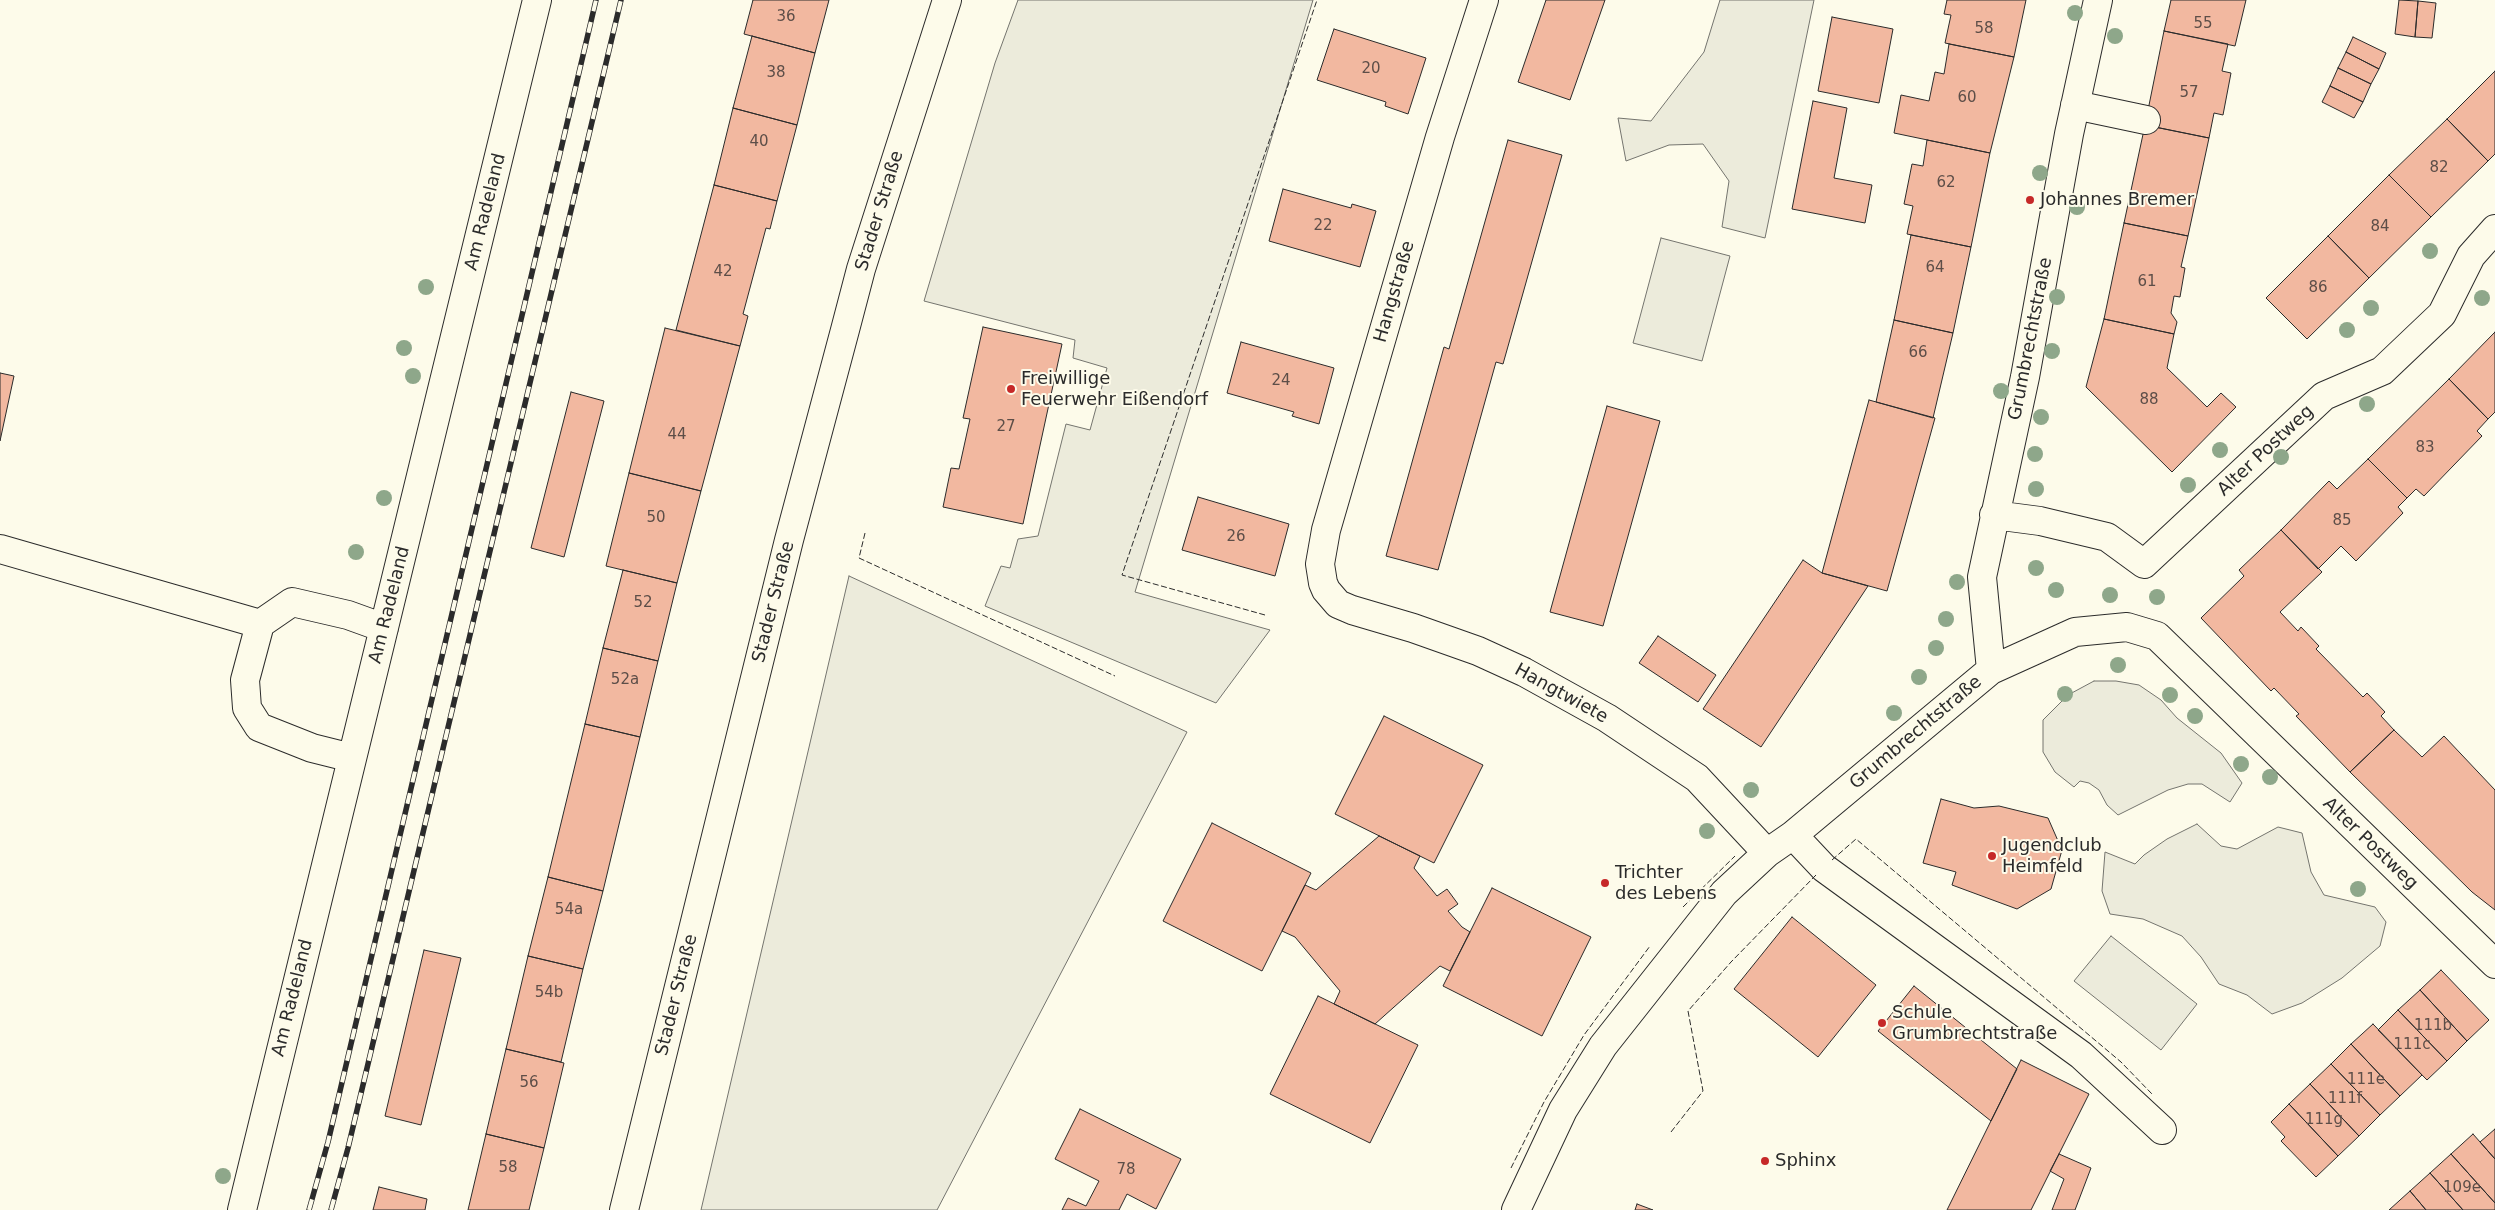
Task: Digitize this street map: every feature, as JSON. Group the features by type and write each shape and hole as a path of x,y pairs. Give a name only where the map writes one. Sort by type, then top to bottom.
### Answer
{"street":[{"name":"Am Radeland","path":"242,1210 537,0"},
{"name":"Stader Straße","path":"624,1210 789,540 861,269 947,0"},
{"name":"Hangstraße","path":"1325,587 1320,564 1326,530 1440,137 1484,0"},
{"name":"Grumbrechtstraße","path":"1516,1210 1563,1110 1603,1046 1724,893 1767,853 1793,835 1991,670 1982,578 2025,377 2076,104 2098,0"},
{"path":"2076,104 2146,120"},
{"name":"Alter Postweg","path":"1994,515 2040,520 2107,537 2144,564 2324,396 2382,371 2442,314 2471,256 2495,228"},
{"path":"0,549 260,624"},
{"name":"Hangtwiete","path":"1325,587 1338,604 1478,651 1524,672 1607,718 1697,778 1767,853"},
{"path":"352,758 312,748 259,727 247,708 245,680 260,624 292,602 320,608 384,628"},
{"name":"Alter Postweg","path":"1991,670 2075,632 2127,627 2157,636 2495,964"},
{"path":"1793,835 1824,868 2081,1055 2162,1130"}],"shaded area":[{"path":"1018,0 1313,0 1135,592 1270,630 1216,703 985,606 1001,566 1010,568 1018,539 1038,536 1066,424 1090,430 1107,368 1073,358 1075,340 924,301 995,63"},
{"path":"1720,0 1814,0 1765,238 1722,227 1729,181 1703,144 1669,145 1626,161 1618,118 1651,121 1704,52"},
{"path":"1661,238 1730,256 1702,361 1633,343"},
{"path":"849,576 1187,732 937,1210 701,1210"},
{"path":"2094,681 2116,681 2139,685 2161,700 2177,718 2221,753 2242,783 2230,802 2202,784 2188,784 2168,790 2118,815 2107,805 2099,790 2089,783 2080,781 2074,787 2055,772 2043,752 2043,720 2068,695"},
{"path":"2197,824 2221,846 2237,849 2278,827 2302,833 2311,872 2324,895 2375,907 2386,922 2380,946 2342,978 2302,1003 2272,1014 2247,995 2219,984 2201,957 2182,936 2143,919 2110,914 2102,891 2105,852 2135,864 2144,855 2167,839"},
{"path":"2111,936 2197,1004 2161,1050 2074,981"}],"building":[{"path":"753,0 829,0 815,53 744,34"},
{"path":"1546,0 1605,0 1570,100 1518,82"},
{"path":"1947,0 2026,0 2014,57 1945,43 1951,15 1944,14"},
{"path":"2171,0 2246,0 2235,46 2164,31"},
{"path":"2399,0 2418,1 2415,37 2395,34"},
{"path":"2418,1 2436,3 2432,38 2415,37"},
{"path":"1832,17 1893,29 1879,103 1818,91"},
{"path":"1334,29 1426,58 1408,114 1385,106 1386,102 1317,80"},
{"path":"2164,31 2228,44 2222,71 2231,73 2223,115 2214,113 2209,138 2145,125"},
{"path":"752,36 815,53 797,125 733,108"},
{"path":"2353,37 2386,53 2379,69 2346,52"},
{"path":"1949,44 2014,57 1990,153 1894,133 1901,95 1929,101 1935,72 1944,74"},
{"path":"2346,52 2379,69 2371,84 2338,68"},
{"path":"2338,68 2371,84 2363,102 2330,86"},
{"path":"2495,71 2495,154 2488,161 2447,119"},
{"path":"2330,86 2363,102 2354,118 2322,102"},
{"path":"1813,101 1847,108 1834,178 1872,185 1865,223 1792,209"},
{"path":"733,108 797,125 777,201 714,185"},
{"path":"2447,119 2488,161 2431,217 2389,175"},
{"path":"2145,125 2209,138 2188,236 2124,223"},
{"path":"1508,140 1562,155 1503,364 1496,362 1438,570 1386,556 1444,347 1449,349"},
{"path":"1927,140 1990,153 1971,247 1907,234 1913,206 1904,204 1912,164 1923,166"},
{"path":"2389,175 2431,217 2369,278 2328,236"},
{"path":"714,185 777,201 770,229 766,228 743,314 748,316 740,346 676,330"},
{"path":"1283,189 1351,208 1352,204 1376,211 1360,267 1269,241"},
{"path":"2124,223 2188,236 2181,267 2185,268 2180,297 2174,296 2171,313 2177,322 2174,334 2104,319"},
{"path":"1911,235 1971,247 1953,333 1894,320"},
{"path":"2328,236 2369,278 2307,339 2266,298"},
{"path":"2104,319 2174,334 2167,368 2207,407 2221,393 2236,407 2172,472 2086,387"},
{"path":"1894,320 1953,333 1933,418 1876,402"},
{"path":"983,327 1062,344 1023,524 943,507 951,468 959,469 970,419 963,418"},
{"path":"665,328 740,346 701,491 629,473"},
{"path":"2495,332 2495,412 2488,419 2449,379"},
{"path":"1241,342 1334,368 1319,424 1292,416 1294,412 1227,393"},
{"path":"0,373 14,376 0,441"},
{"path":"2449,379 2488,419 2477,431 2482,436 2424,496 2416,489 2407,498 2368,459"},
{"path":"571,392 604,401 564,557 531,548"},
{"path":"1869,400 1935,418 1887,591 1822,573"},
{"path":"1607,406 1660,421 1603,626 1550,612"},
{"path":"2368,459 2407,498 2398,507 2403,513 2356,561 2341,546 2318,569 2281,530 2329,481 2337,489"},
{"path":"629,473 701,491 677,583 606,566"},
{"path":"1198,497 1289,524 1275,576 1182,550"},
{"path":"2281,530 2322,572 2280,612 2298,631 2301,627 2319,646 2316,649 2363,697 2367,693 2385,712 2381,716 2394,730 2350,772 2296,716 2299,714 2274,688 2271,691 2201,618 2244,576 2239,570"},
{"path":"1803,560 1822,573 1868,586 1761,747 1703,709"},
{"path":"623,570 677,583 658,661 603,648"},
{"path":"1658,636 1716,675 1698,702 1639,663"},
{"path":"603,648 658,661 640,737 585,724"},
{"path":"1384,716 1483,765 1434,863 1335,814"},
{"path":"585,724 640,737 603,891 548,877"},
{"path":"2394,730 2422,757 2444,736 2495,790 2495,910 2472,892 2350,772"},
{"name":"Jugendclub Heimfeld","path":"1941,799 1974,808 1999,806 2048,818 2062,850 2051,889 2017,909 1952,885 1956,872 1923,863"},
{"path":"1212,823 1311,873 1262,971 1163,921"},
{"path":"1379,836 1420,856 1414,868 1437,896 1447,889 1458,904 1448,911 1462,927 1470,932 1450,971 1440,966 1375,1024 1334,1004 1340,991 1295,937 1282,931 1305,885 1316,890"},
{"path":"548,877 603,891 583,969 528,956"},
{"path":"1492,888 1591,937 1542,1036 1443,986"},
{"path":"1792,917 1876,985 1818,1057 1734,989"},
{"path":"424,950 461,958 421,1125 385,1116"},
{"path":"528,956 583,969 561,1062 506,1049"},
{"path":"2441,970 2489,1020 2467,1041 2420,990"},
{"path":"1914,986 2017,1069 1991,1121 1878,1031"},
{"path":"2420,990 2467,1041 2447,1061 2398,1010"},
{"path":"1318,996 1418,1045 1370,1143 1270,1094"},
{"path":"2398,1010 2447,1061 2427,1080 2378,1030"},
{"path":"2373,1024 2422,1075 2400,1096 2351,1044"},
{"path":"2351,1044 2400,1096 2380,1115 2331,1064"},
{"path":"506,1049 564,1063 544,1148 486,1134"},
{"path":"2021,1060 2089,1094 2031,1210 1947,1210"},
{"path":"2331,1064 2380,1115 2359,1136 2310,1084"},
{"path":"2310,1084 2359,1136 2338,1156 2289,1104"},
{"path":"2289,1104 2338,1156 2316,1177 2281,1141 2285,1137 2271,1122"},
{"path":"1080,1109 1181,1159 1156,1209 1127,1194 1119,1210 1062,1210 1068,1198 1086,1206 1099,1181 1055,1159"},
{"path":"2495,1129 2495,1159 2480,1142"},
{"path":"486,1134 544,1148 529,1210 468,1210"},
{"path":"2473,1134 2495,1159 2495,1203 2451,1154"},
{"path":"2059,1154 2091,1168 2075,1210 2052,1210 2064,1179 2050,1171"},
{"path":"2451,1154 2495,1203 2495,1210 2463,1210 2430,1173"},
{"path":"2430,1173 2463,1210 2426,1210 2410,1191"},
{"path":"379,1187 427,1199 425,1210 373,1210"},
{"path":"2410,1191 2426,1210 2389,1210"},
{"path":"1637,1204 1653,1210 1635,1210"}],"railway":[{"path":"309,1210 328,1142 596,0"},
{"path":"331,1210 348,1148 621,0"}],"fence":[{"path":"1265,615 1122,575 1317,0"},
{"path":"865,533 859,558 1115,676"},
{"path":"1832,860 1856,839 2121,1062 2152,1094"},
{"path":"1683,907 1735,856"},
{"path":"1671,1132 1703,1091 1688,1011 1731,962 1816,875"},
{"path":"1511,1168 1544,1102 1584,1035 1650,946"}],"place":[{"name":"Johannes Bremer","path":"2030,200"},
{"name":"Freiwillige Feuerwehr Eißendorf","path":"1011,389"},
{"name":"Jugendclub Heimfeld","path":"1992,856"},
{"name":"Trichter des Lebens","path":"1605,883"},
{"name":"Schule Grumbrechtstraße","path":"1882,1023"},
{"name":"Sphinx","path":"1765,1161"}]}
